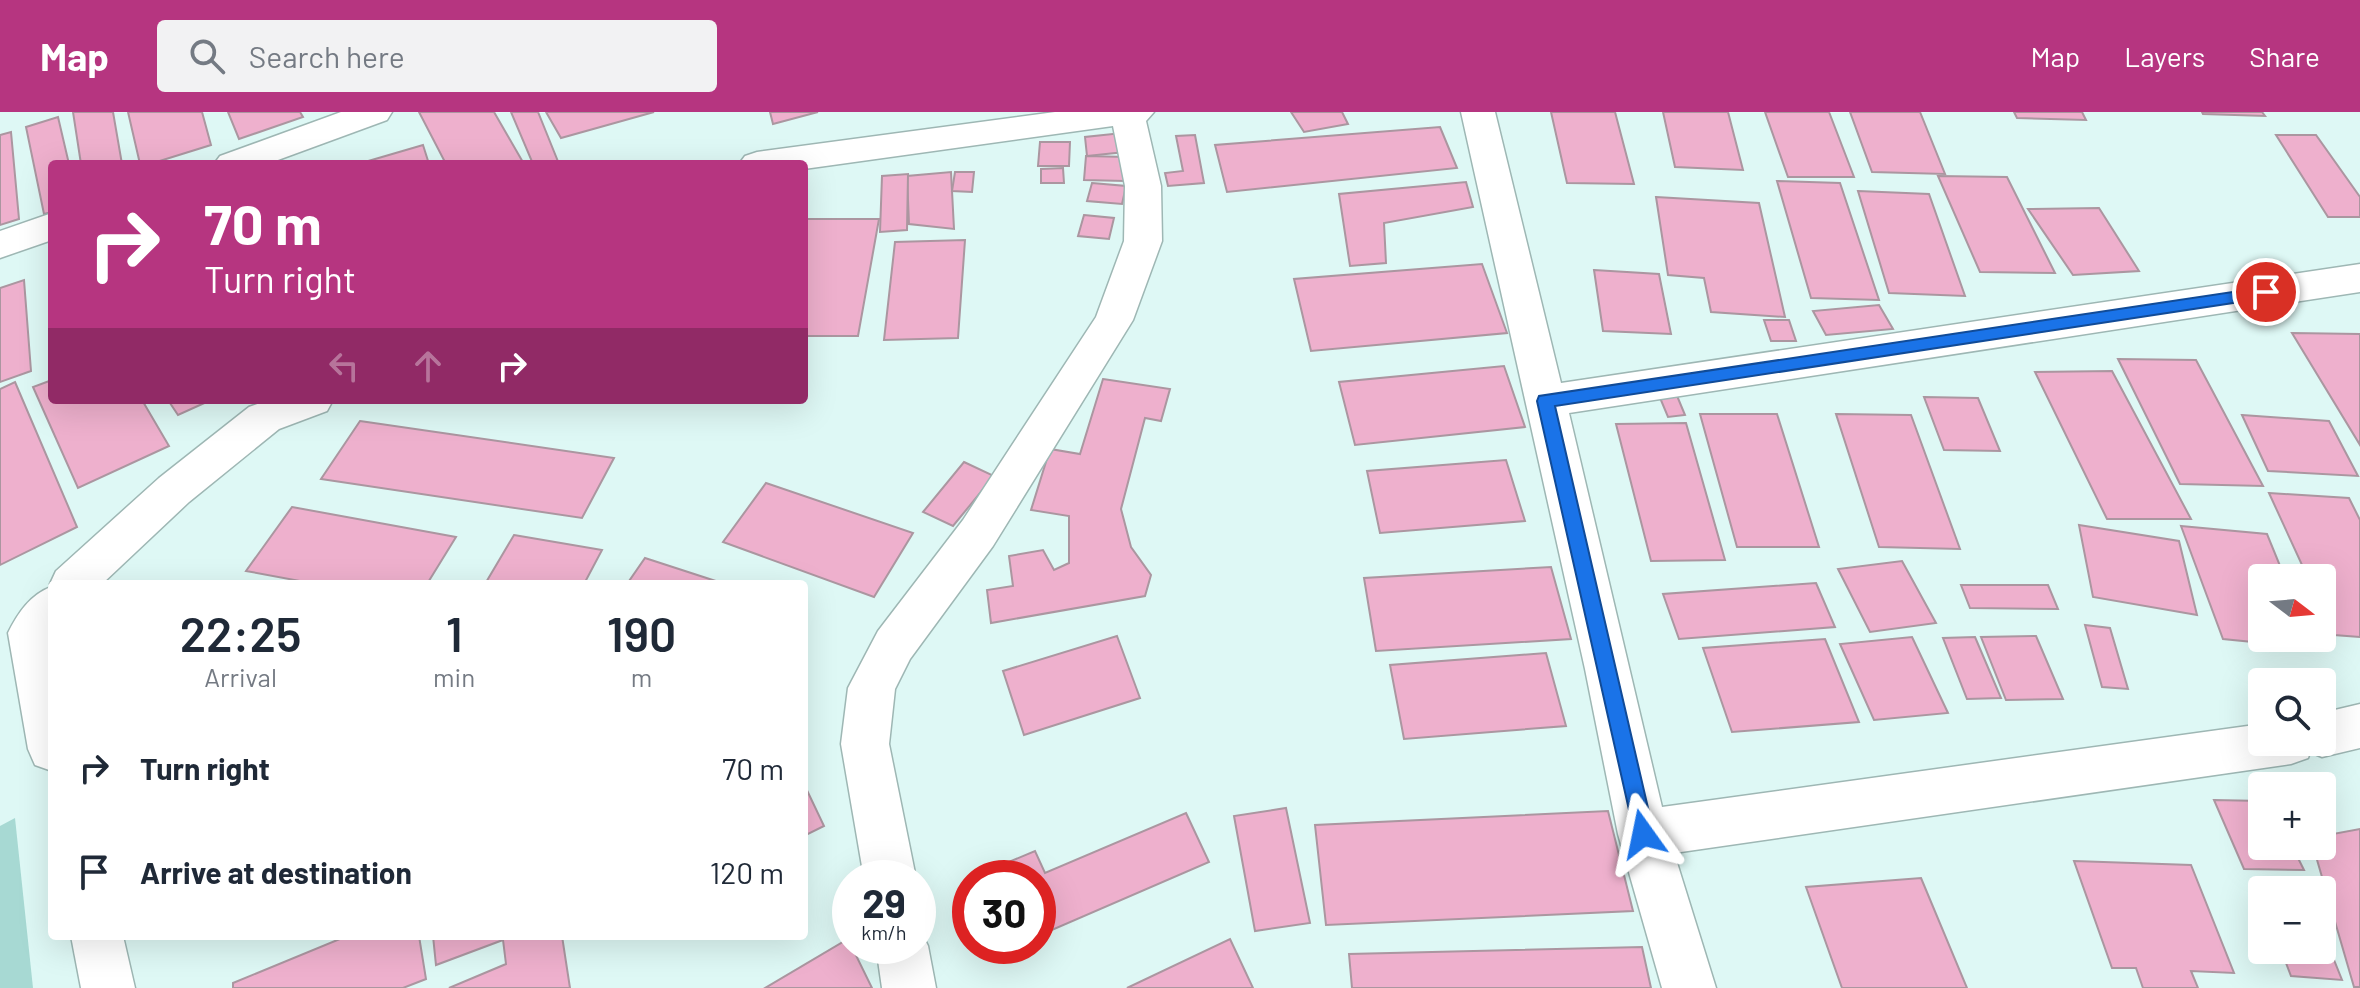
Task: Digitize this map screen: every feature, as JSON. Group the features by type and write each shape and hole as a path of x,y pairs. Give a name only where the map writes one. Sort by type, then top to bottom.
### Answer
{"street":[{"path":"243,160 375,112"},
{"path":"1478,112 1643,834 1689,988"},
{"path":"786,160 1132,113 1143,186 1143,241 1114,320 978,533 894,645 872,688 865,744 887,860"},
{"path":"0,245 48,227"},
{"path":"1545,401 2360,278"},
{"path":"76,580 174,490 264,418 302,404"},
{"path":"48,611 31,633 48,727"},
{"path":"2336,732 2360,726"},
{"path":"1643,834 2248,748"},
{"path":"98,940 108,988"},
{"path":"905,964 909,988"}],"shaded area":[{"path":"15,818 33,988 0,988 0,826"}],"building":[{"path":"73,112 113,112 121,160 80,160"},
{"path":"128,112 202,112 211,145 163,160 139,160"},
{"path":"228,112 300,112 303,117 239,139"},
{"path":"419,112 494,112 522,160 444,160"},
{"path":"511,112 538,112 557,160 531,160"},
{"path":"546,112 654,112 561,138"},
{"path":"770,112 818,112 773,124"},
{"path":"1291,112 1342,112 1348,124 1304,132"},
{"path":"1551,112 1615,112 1634,184 1567,183"},
{"path":"1663,112 1728,112 1743,170 1675,167"},
{"path":"1765,112 1829,112 1854,177 1788,177"},
{"path":"1850,112 1920,112 1945,174 1872,172"},
{"path":"2014,112 2082,112 2086,120 2017,118"},
{"path":"2262,112 2265,116 2203,114"},
{"path":"58,117 68,160 48,160 48,213 44,214 26,127"},
{"path":"1440,127 1457,168 1227,192 1215,145"},
{"path":"11,132 19,219 0,225 0,135"},
{"path":"1122,133 1125,152 1087,156 1085,137"},
{"path":"1195,135 1204,183 1168,186 1165,173 1183,171 1176,136"},
{"path":"2276,135 2316,135 2360,197 2360,217 2328,217"},
{"path":"1040,142 1070,142 1069,166 1038,166"},
{"path":"423,145 428,160 372,160"},
{"path":"1086,156 1127,157 1125,181 1084,180"},
{"path":"1063,168 1064,183 1041,183 1041,169"},
{"path":"951,172 954,229 909,224 907,176"},
{"path":"955,172 974,172 972,192 952,191"},
{"path":"908,174 907,230 880,232 882,176"},
{"path":"1938,176 2007,177 2055,273 1980,272"},
{"path":"1777,181 1840,183 1879,300 1811,298"},
{"path":"1466,182 1473,207 1384,223 1386,263 1350,266 1339,194"},
{"path":"1092,183 1126,186 1122,204 1087,201"},
{"path":"1858,191 1929,194 1965,296 1889,293"},
{"path":"1656,197 1759,203 1785,317 1711,312 1704,278 1668,275"},
{"path":"2099,208 2139,271 2073,275 2028,209"},
{"path":"1084,215 1114,218 1109,239 1078,236"},
{"path":"808,219 879,219 858,336 808,336"},
{"path":"965,240 958,338 884,340 895,242"},
{"path":"1482,264 1507,333 1311,351 1294,279"},
{"path":"1594,270 1659,274 1671,334 1603,331"},
{"path":"24,280 31,371 0,382 0,288"},
{"path":"1879,305 1893,329 1826,335 1813,311"},
{"path":"1764,320 1789,320 1796,341 1771,341"},
{"path":"2292,333 2360,334 2360,445"},
{"path":"2118,359 2196,360 2263,486 2180,484"},
{"path":"1504,366 1525,427 1355,445 1339,382"},
{"path":"2112,371 2191,519 2107,519 2035,372"},
{"path":"1103,379 1170,389 1161,421 1145,418 1121,509 1131,547 1151,575 1145,596 991,623 987,590 1013,586 1009,556 1043,550 1054,570 1069,563 1069,516 1031,510 1050,449 1080,454"},
{"path":"48,381 48,404 144,404 169,446 78,488 33,387"},
{"path":"15,382 77,527 0,565 0,389"},
{"path":"1675,391 1685,415 1668,417 1658,393"},
{"path":"1924,397 1978,398 2000,451 1944,450"},
{"path":"171,404 202,404 178,415"},
{"path":"1700,414 1777,414 1819,547 1737,547"},
{"path":"1836,414 1911,415 1960,549 1879,547"},
{"path":"2242,415 2329,421 2358,476 2268,471"},
{"path":"360,421 614,458 582,518 321,479"},
{"path":"1686,423 1725,560 1651,561 1616,424"},
{"path":"1506,460 1525,521 1380,533 1367,471"},
{"path":"964,462 994,476 953,526 923,512"},
{"path":"766,483 913,533 874,597 723,542"},
{"path":"2269,493 2349,498 2360,520 2360,637 2336,635 2336,564 2302,564"},
{"path":"292,507 456,537 429,580 294,580 246,571"},
{"path":"2079,525 2179,541 2197,615 2093,597"},
{"path":"2181,526 2267,534 2279,564 2248,564 2248,641 2223,639"},
{"path":"514,535 602,550 586,580 487,580"},
{"path":"645,558 713,580 630,580"},
{"path":"1902,561 1936,623 1870,632 1838,569"},
{"path":"1551,567 1571,639 1376,651 1364,578"},
{"path":"1816,583 1835,627 1679,639 1663,594"},
{"path":"1961,585 2048,585 2058,609 1970,608"},
{"path":"2085,625 2110,628 2128,689 2102,687"},
{"path":"1117,636 1140,698 1024,735 1003,671"},
{"path":"2036,636 2063,699 2006,700 1981,637"},
{"path":"1912,637 1948,713 1874,720 1840,644"},
{"path":"1975,637 2001,698 1967,699 1943,638"},
{"path":"1825,639 1859,722 1732,732 1703,648"},
{"path":"1546,653 1566,726 1404,739 1390,665"},
{"path":"808,792 824,826 808,834"},
{"path":"2214,800 2248,801 2248,860 2299,860 2304,870 2244,869"},
{"path":"1286,808 1310,923 1255,931 1234,816"},
{"path":"1608,811 1633,911 1326,925 1315,825"},
{"path":"1186,813 1209,862 1056,928 1056,868"},
{"path":"2360,829 2360,987 2354,987 2336,925 2336,876 2322,876 2317,860 2336,860 2336,833"},
{"path":"1035,851 1039,860 1014,860"},
{"path":"2074,861 2191,865 2234,973 2191,971 2198,988 2143,988 2136,968 2112,968"},
{"path":"1921,878 1967,988 1842,988 1806,887"},
{"path":"1230,939 1253,988 1127,988"},
{"path":"337,940 420,940 426,979 403,988 233,988 233,983"},
{"path":"433,940 503,940 436,965"},
{"path":"503,940 563,940 570,988 449,988 506,964"},
{"path":"1642,947 1651,988 1352,988 1349,954"},
{"path":"832,948 832,964 860,964 872,988 765,988"},
{"path":"2286,964 2336,964 2342,980 2291,976"}],"route":[{"path":"1643,834 1545,401 2266,292"}]}
